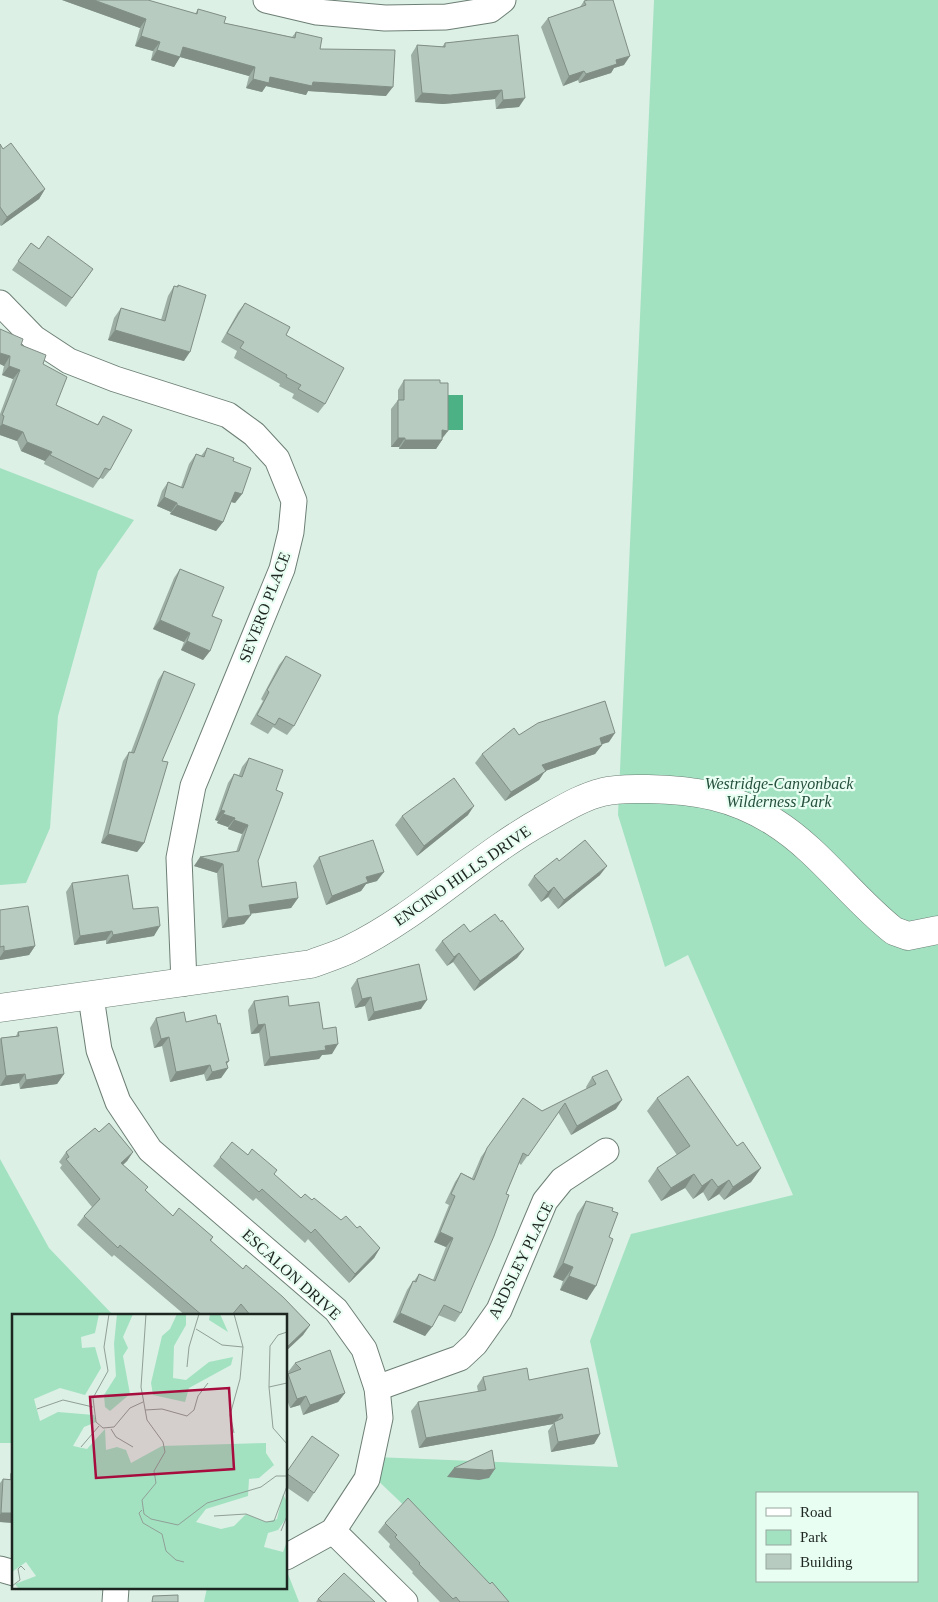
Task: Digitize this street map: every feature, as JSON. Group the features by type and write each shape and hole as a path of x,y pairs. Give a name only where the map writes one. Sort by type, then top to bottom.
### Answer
{"main road":[{"name":"ENCINO HILLS DRIVE","path":"0,1008 91,997 311,964 350,949 392,924 516,835 603,791 630,789 684,790 716,795 773,821 809,847 894,931 908,936 938,930"}],"street":[{"path":"266,0 317,12 385,18 446,17 490,10 503,0"},
{"name":"SEVERO PLACE","path":"0,304 34,338 69,361 115,379 228,414 254,434 277,459 294,501 291,532 282,569 193,786 179,858 184,983"},
{"name":"ESCALON DRIVE","path":"91,997 99,1050 118,1102 150,1150 336,1310 364,1349 377,1388 380,1418 367,1479 333,1531 288,1556"},
{"name":"ARDSLEY PLACE","path":"377,1388 460,1358 475,1344 499,1310 546,1201 562,1180 606,1151"},
{"path":"333,1531 405,1602"}],"green space":[{"name":"Westridge-Canyonback Wilderness Park","path":"654,0 938,0 938,1602 505,1602 370,1473 375,1457 618,1467 590,1341 631,1234 793,1195 688,955 665,967 618,815"},
{"path":"0,468 134,520 98,571 58,716 50,828 26,883 0,885"},
{"path":"0,1159 49,1248 112,1314 12,1314 12,1443 0,1443"},
{"path":"288,1574 299,1602 204,1602 207,1590 288,1590"}],"shaded area":[{"path":"446,395 463,395 463,430 447,430"}],"building":[{"path":"94,0 148,0 197,14 198,9 226,17 224,23 295,38 296,32 322,38 320,49 395,50 393,87 313,82 312,86 270,77 269,83 253,79 255,67 183,47 180,57 157,50 160,42 141,36 146,19"},
{"path":"613,0 630,56 616,60 617,64 586,74 584,71 569,76 548,18 586,5 584,1"},
{"path":"518,35 525,98 503,100 502,90 450,95 422,93 417,45 445,47 445,43"},
{"path":"11,143 45,189 7,217 0,207 0,144 3,149"},
{"path":"48,236 93,269 72,298 18,261 31,243 39,249"},
{"path":"178,285 206,295 190,352 115,330 121,308 165,321 174,286 178,287"},
{"path":"245,303 290,327 286,335 344,368 325,404 298,389 301,385 286,377 287,375 240,348 244,342 227,333"},
{"path":"0,329 23,339 21,345 46,355 43,364 67,377 56,405 98,425 103,416 132,430 110,470 105,468 99,479 50,455 52,452 27,442 23,432 2,424 4,416 2,415 20,370 9,366 10,356 0,353"},
{"path":"404,380 440,380 440,383 448,383 448,431 442,430 442,440 405,440 405,438 398,438 398,400 404,400"},
{"path":"207,448 234,458 233,461 251,468 242,494 235,492 223,522 177,505 177,503 164,497 168,482 183,488 196,454 204,457"},
{"path":"180,569 224,587 212,616 222,620 210,651 187,641 190,633 160,620"},
{"path":"286,656 321,675 294,726 279,718 275,725 257,715 269,692 267,690"},
{"path":"164,671 195,684 162,761 168,762 144,843 108,834 129,752 134,753"},
{"path":"605,701 615,733 600,738 602,745 542,765 546,771 511,792 482,754 514,728 519,735 538,723"},
{"path":"249,758 283,770 276,790 283,793 258,861 262,887 296,882 298,898 249,905 251,915 228,918 223,864 200,857 239,851 248,825 223,814 225,811 221,810 234,774 242,777"},
{"path":"454,778 474,806 424,846 402,816"},
{"path":"373,840 384,872 366,877 368,882 332,896 319,857"},
{"path":"585,840 607,866 564,900 554,887 548,892 534,876 557,858 559,861"},
{"path":"128,875 133,909 158,907 160,926 113,935 112,931 80,936 72,883"},
{"path":"28,906 35,946 4,951 4,946 0,947 0,910"},
{"path":"495,914 501,922 502,920 524,949 480,981 459,953 454,957 442,941 464,924 470,932"},
{"path":"419,964 427,1000 374,1012 371,997 362,999 357,979"},
{"path":"288,996 289,1006 319,1002 323,1029 336,1027 338,1044 325,1046 326,1050 270,1057 265,1024 258,1025 254,1001"},
{"path":"184,1012 186,1022 216,1015 218,1024 220,1023 229,1061 226,1062 228,1068 212,1072 210,1065 176,1072 169,1037 161,1039 156,1018"},
{"path":"57,1027 64,1074 26,1080 25,1074 6,1076 1,1038 19,1036 18,1032"},
{"path":"607,1070 622,1100 577,1126 565,1103 528,1156 523,1153 506,1194 509,1195 494,1236 461,1313 444,1305 432,1327 400,1313 413,1281 416,1282 419,1274 435,1281 453,1238 440,1232 455,1196 451,1194 461,1173 474,1180 487,1148 523,1098 542,1111 596,1084 592,1077"},
{"path":"688,1076 737,1146 743,1142 761,1168 733,1187 729,1180 718,1187 712,1179 702,1186 694,1174 671,1188 657,1168 690,1146 657,1098"},
{"path":"109,1123 133,1152 121,1163 148,1187 145,1190 173,1216 179,1208 213,1237 210,1240 243,1269 246,1265 283,1297 310,1325 288,1346 288,1314 249,1314 241,1304 233,1314 201,1314 120,1245 118,1248 84,1216 100,1199 66,1159 69,1157 66,1152 95,1128 99,1132"},
{"path":"232,1142 248,1155 252,1149 277,1170 274,1174 301,1198 305,1194 312,1200 314,1198 341,1220 346,1216 357,1228 360,1226 380,1248 355,1274 315,1229 311,1233 262,1189 259,1192 220,1157"},
{"path":"586,1201 613,1208 612,1211 618,1213 609,1237 613,1239 596,1286 569,1276 573,1267 563,1263"},
{"path":"330,1350 345,1393 310,1405 306,1396 297,1399 288,1374 301,1369 295,1363"},
{"path":"527,1368 529,1380 588,1368 600,1434 558,1442 554,1422 563,1418 562,1414 426,1438 418,1402 486,1390 483,1377"},
{"path":"312,1436 339,1455 314,1493 288,1474 288,1470"},
{"path":"492,1450 495,1469 454,1468"},
{"path":"3,1479 12,1480 12,1513 1,1513"},
{"path":"408,1498 490,1584 492,1582 509,1602 460,1602 456,1597 453,1599 419,1564 395,1537 397,1535 385,1523"},
{"path":"344,1573 375,1602 322,1602 318,1599"},
{"path":"178,1595 178,1602 152,1602 153,1596"}]}
